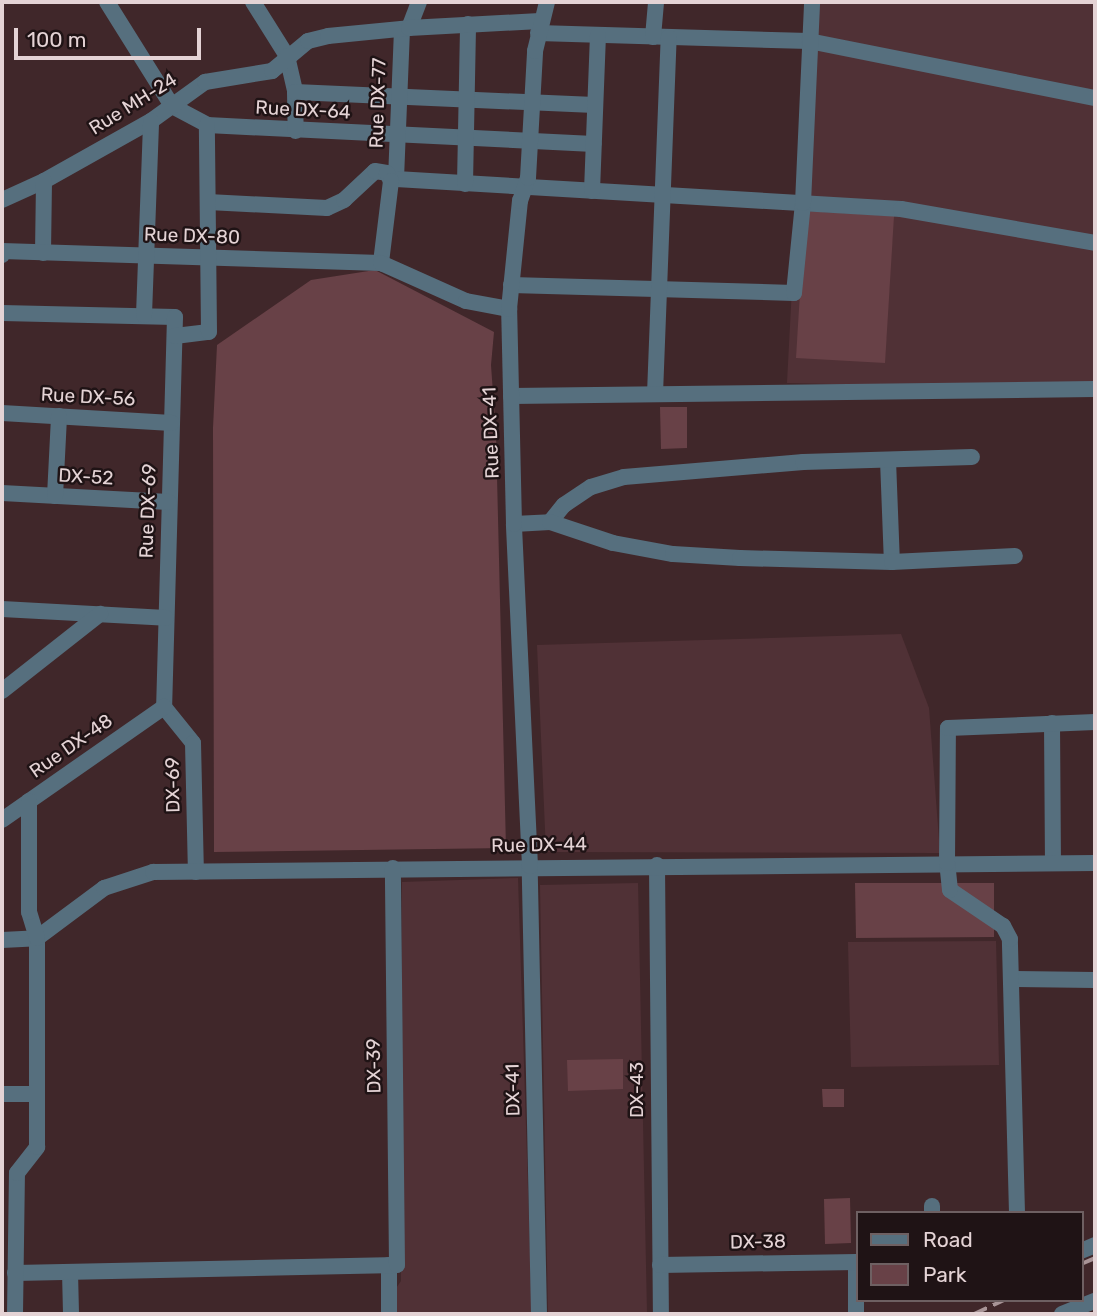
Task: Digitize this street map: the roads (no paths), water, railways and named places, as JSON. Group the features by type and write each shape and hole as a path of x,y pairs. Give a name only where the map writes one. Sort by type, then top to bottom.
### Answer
{"street":[{"path":"107,2 172,106 207,125 209,332 175,336"},
{"path":"253,2 287,55 295,92 296,131"},
{"name":"Rue DX-77","path":"381,263 393,180 405,29 419,2"},
{"name":"Rue DX-41","path":"530,866 514,524 509,309 520,201 525,187 531,141 539,27 547,2"},
{"path":"655,394 664,195 661,37 656,2"},
{"path":"511,285 794,293 803,203 812,2"},
{"path":"465,184 468,24"},
{"name":"Rue MH-24","path":"2,200 44,181 151,121 205,82 272,71 287,55 320,37 405,29 468,24 539,27 598,35 809,41 1095,98"},
{"path":"592,191 598,35"},
{"path":"295,92 595,105"},
{"path":"2,313 144,315 151,121"},
{"name":"Rue DX-64","path":"207,125 594,144"},
{"path":"208,202 327,208 344,200 375,171 387,173 393,180 901,209 1095,243"},
{"path":"43,253 44,181"},
{"name":"Rue DX-80","path":"2,253 381,263"},
{"path":"381,263 466,301 509,309"},
{"name":"Rue DX-69","path":"144,315 175,317 164,707"},
{"path":"511,396 1095,389"},
{"name":"Rue DX-56","path":"2,413 172,423"},
{"path":"55,496 59,416"},
{"path":"550,522 564,505 591,487 624,477 803,462 972,457"},
{"path":"888,460 891,562"},
{"name":"DX-52","path":"2,494 169,502"},
{"path":"514,524 550,522 613,543 673,554 809,562 891,562 1016,556"},
{"path":"2,609 166,618"},
{"path":"2,691 100,614"},
{"name":"Rue DX-48","path":"2,820 164,707"},
{"name":"DX-69","path":"164,707 193,743 196,872"},
{"path":"1017,1211 1010,939 1003,926 950,890 947,863 947,727 1095,722"},
{"path":"1052,723 1053,863"},
{"path":"15,1314 17,1173 37,1147 37,938 29,912 29,801"},
{"name":"Rue DX-44","path":"37,938 104,888 153,872 530,866 1095,863"},
{"name":"DX-43","path":"657,865 661,1314"},
{"name":"DX-41","path":"530,866 539,1314"},
{"name":"DX-39","path":"389,1314 393,1265 393,868"},
{"path":"2,940 37,938"},
{"path":"1012,979 1095,981"},
{"path":"2,1094 37,1094"},
{"name":"DX-38","path":"660,1265 856,1262"},
{"path":"15,1273 393,1265"},
{"path":"70,1272 71,1314"},
{"path":"1062,1314 1088,1305"}],"railway":[{"path":"1083,1263 1095,1258"},
{"path":"974,1314 1000,1302"}]}
